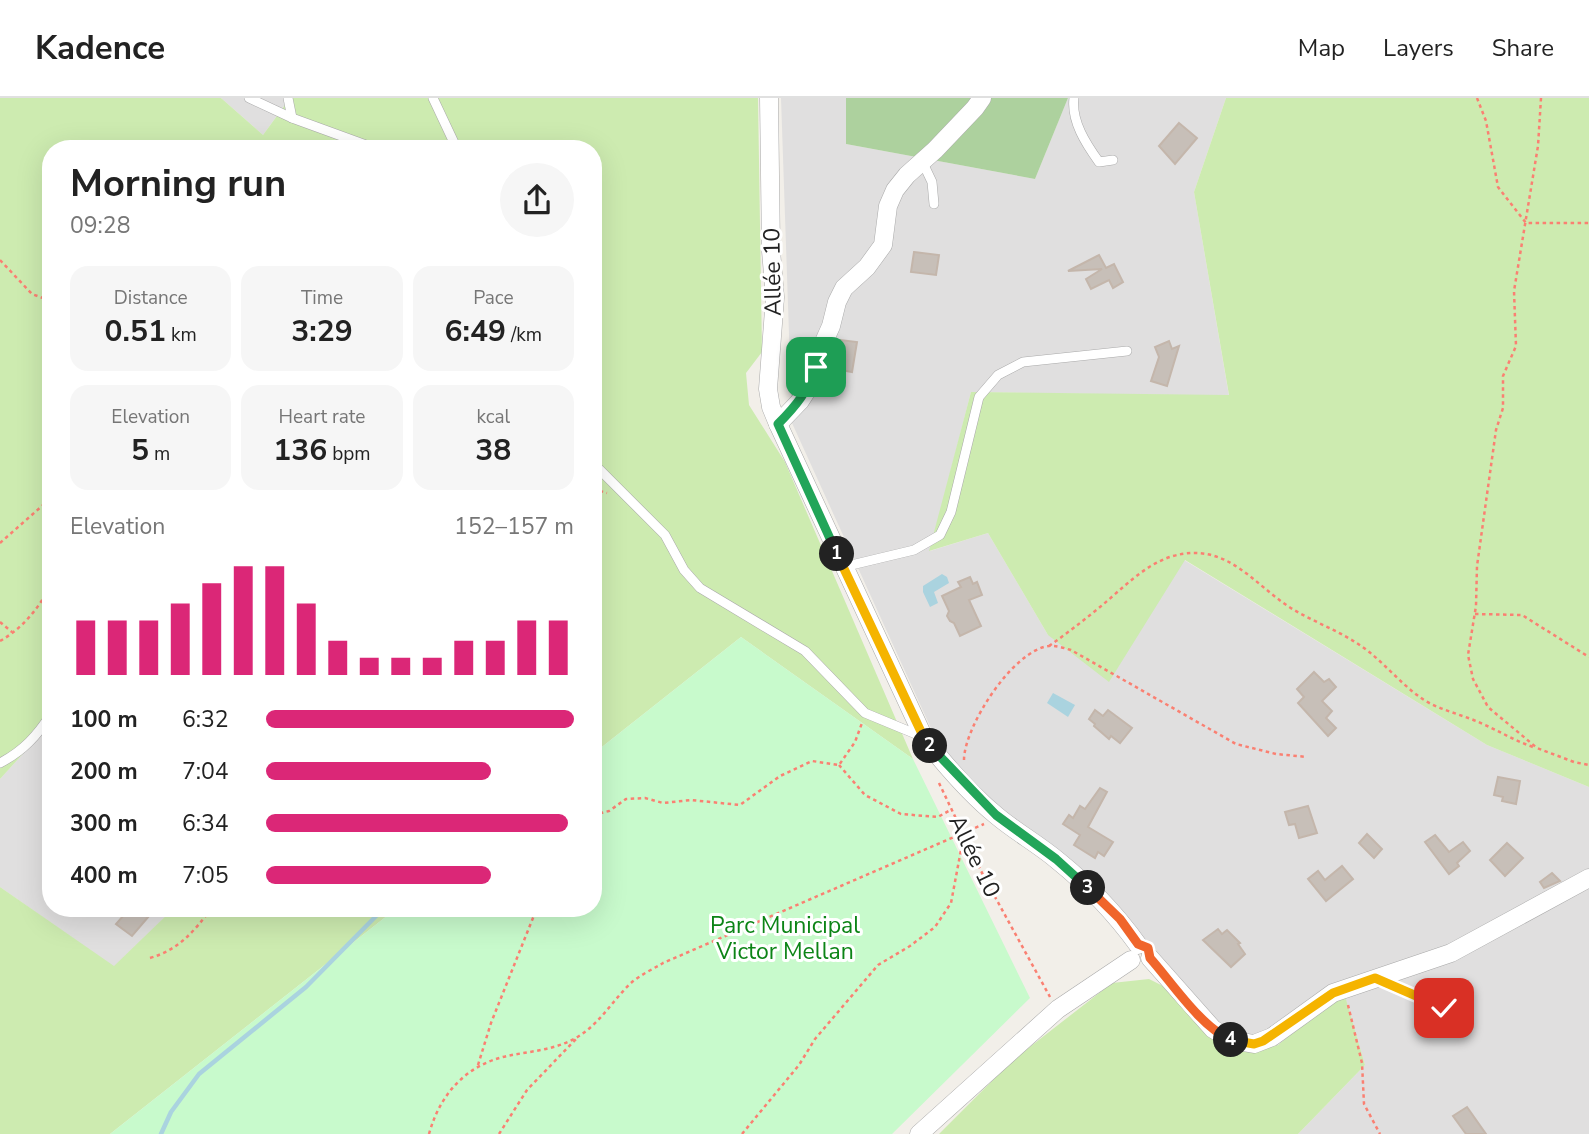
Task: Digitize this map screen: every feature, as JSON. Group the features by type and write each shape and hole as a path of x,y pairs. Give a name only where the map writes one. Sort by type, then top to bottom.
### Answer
{"street":[{"name":"Allée 10","path":"769,98 771,251 775,297 768,389 771,407 924,738 965,785 996,815 1056,859 1094,892 1120,919 1140,954 1206,1022 1222,1035 1254,1044 1272,1037 1322,999 1451,953 1589,878"},
{"path":"778,424 800,401 810,384 844,288 867,267 883,245 888,206 895,190 982,98"},
{"path":"919,1134 1058,1009 1140,954"}],"lane":[{"path":"249,98 292,118 352,140"},
{"path":"288,98 292,118"},
{"path":"433,98 453,140"},
{"path":"1074,98 1073,109 1085,143 1099,162 1113,160"},
{"path":"922,161 932,182 934,204"},
{"path":"843,566 914,550 940,535 951,512 979,397 998,375 1023,362 1127,351"},
{"path":"602,472 665,535 684,570 700,588 805,651 865,713 924,738"},
{"path":"0,763 17,754 32,741 42,727"}],"path":[{"path":"1477,98 1486,121 1498,187 1525,223"},
{"path":"1537,748 1488,707 1473,679 1468,655 1496,430 1503,408 1503,376 1516,346 1514,291 1538,146 1541,98"},
{"path":"1525,223 1589,223"},
{"path":"0,260 32,294 42,298"},
{"path":"0,543 42,506"},
{"path":"965,785 964,749 982,710 1017,663 1049,646 1145,570 1170,557 1198,552 1224,559 1248,574 1292,609 1347,636 1421,698 1483,724 1519,743 1589,765"},
{"path":"0,640 23,624 42,601"},
{"path":"1474,614 1522,615 1589,657"},
{"path":"0,622 12,632"},
{"path":"1049,646 1070,650 1236,744 1276,754 1307,757"},
{"path":"839,765 855,742 865,713"},
{"path":"602,813 626,799 645,798 663,803 691,800 740,804 780,776 812,761 839,765 865,795 901,814 937,817 952,809"},
{"name":"Allée 10","path":"935,774 1040,981 1058,1009"},
{"path":"499,1134 527,1090 579,1036 606,1013 632,982 663,963 979,828 996,815"},
{"path":"742,1134 799,1065 815,1039 878,965 934,927 951,903 964,834"},
{"path":"150,958 177,947 205,917"},
{"path":"478,1066 491,1023 533,917"},
{"path":"1375,978 1444,1008"},
{"path":"1344,989 1362,1063 1364,1104 1380,1134"},
{"path":"429,1134 432,1120 453,1084 478,1066 505,1057 549,1049 579,1036"}],"shaded area":[{"path":"221,98 290,98 263,135"},
{"path":"781,98 846,98 846,144 1035,179 1068,98 1226,98 1194,192 1229,396 971,392 930,551 988,533 1048,635 1184,560 1487,745 1589,787 1589,1134 1298,1134 1365,1065 1341,984 1265,1035 1247,1037 1228,1033 1098,886 980,794 945,759 792,423"},
{"path":"42,733 42,916 0,887 0,779"},
{"path":"43,917 165,917 114,967"}],"green space":[{"path":"0,98 221,98 263,135 290,98 758,98 762,352 746,373 749,405 785,462 913,759 741,637 602,747 602,140 42,140 42,733 0,779"},
{"path":"846,98 1068,98 1035,179 846,144"},
{"path":"1226,98 1589,98 1589,787 1487,745 1185,560 1109,682 1048,635 988,533 929,551 971,392 1229,395 1194,192"},
{"name":"Parc Municipal Victor Mellan","path":"741,637 913,759 1030,998 892,1134 110,1134 386,917 602,917 602,747"},
{"path":"0,887 114,966 165,917 386,917 110,1134 0,1134"},
{"path":"1149,979 1167,988 1215,1042 1250,1051 1278,1045 1310,1018 1345,996 1365,1065 1298,1134 939,1134 1013,1060 1112,983"}],"water":[{"path":"942,574 947,577 949,583 934,592 938,603 930,607 923,586"},
{"path":"1053,693 1075,705 1068,717 1047,703"}],"building":[{"path":"1179,123 1197,138 1175,164 1159,146"},
{"path":"914,252 939,255 936,275 911,272"},
{"path":"1099,255 1106,268 1114,264 1123,282 1113,288 1109,280 1091,289 1086,279 1102,269 1068,271"},
{"path":"840,340 857,342 852,372 835,369"},
{"path":"1169,341 1172,349 1179,346 1167,386 1151,381 1159,357 1155,347"},
{"path":"970,577 973,584 977,582 982,595 969,600 981,626 960,636 947,616 949,611 942,596 961,587 958,582"},
{"path":"1314,672 1324,682 1329,679 1336,687 1322,701 1332,711 1326,718 1336,728 1328,736 1298,703 1304,697 1297,689"},
{"path":"1095,710 1103,716 1108,710 1132,728 1120,743 1111,736 1109,739 1094,726 1089,719"},
{"path":"1498,777 1520,781 1516,804 1502,801 1503,797 1494,795"},
{"path":"1100,788 1107,792 1088,827 1113,842 1104,856 1098,852 1095,858 1074,845 1080,835 1063,824 1069,815 1073,818 1080,806 1085,809"},
{"path":"1308,806 1317,833 1299,838 1295,824 1289,825 1285,812"},
{"path":"1367,834 1382,849 1374,858 1359,843"},
{"path":"1435,835 1449,852 1463,842 1470,851 1449,874 1425,842"},
{"path":"1507,843 1523,858 1505,876 1490,860"},
{"path":"1342,866 1353,879 1326,901 1308,879 1318,871 1325,880"},
{"path":"1552,873 1560,881 1544,888 1540,882"},
{"path":"122,917 148,917 132,936 116,924"},
{"path":"1218,929 1222,934 1227,930 1240,943 1238,944 1245,954 1231,967 1203,940"},
{"path":"1467,1107 1486,1134 1466,1134 1453,1116"}],"waterway":[{"path":"161,1134 171,1112 199,1074 306,987 375,917"}],"route":[{"path":"816,367 800,401 778,424 924,738 965,785 996,815 1056,859 1094,892 1120,919 1138,944 1148,948 1150,958 1206,1022 1231,1040 1254,1044 1263,1041 1322,999 1375,978 1444,1008"}]}
